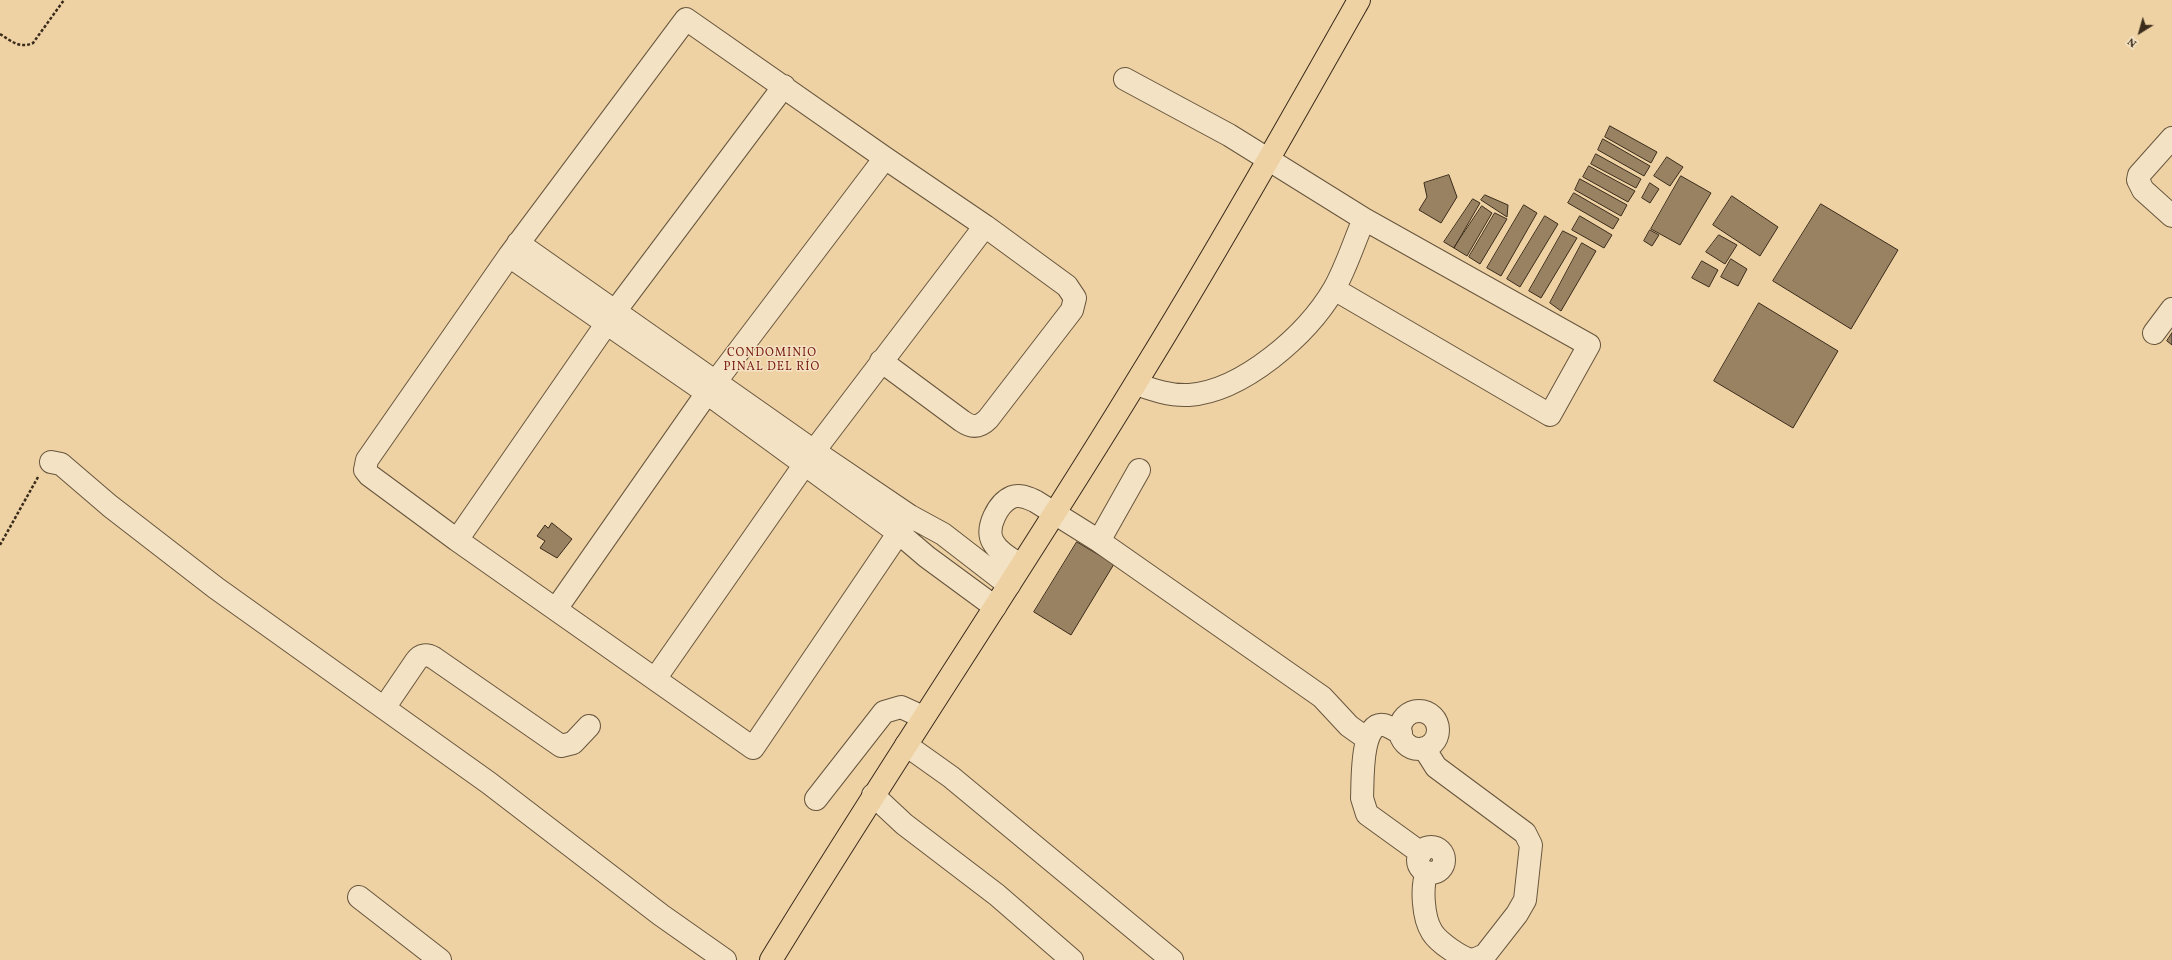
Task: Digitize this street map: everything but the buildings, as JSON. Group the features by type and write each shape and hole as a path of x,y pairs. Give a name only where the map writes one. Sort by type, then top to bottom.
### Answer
{"main road":[{"path":"771,960 873,794 1055,514 1136,384 1268,160 1359,0"}],"street":[{"path":"881,361 962,421 972,426 977,426 988,419 1068,316 1075,304 1073,292 985,226 885,158 686,18 514,249 437,357 364,466 369,476 457,540 753,748 905,525"},
{"path":"1125,80 1229,135 1364,219 1589,345 1550,415 1334,289"},
{"path":"457,540 611,318 784,86"},
{"path":"2172,138 2140,175 2138,180 2144,190 2172,216"},
{"path":"556,609 712,387 885,158"},
{"path":"1136,384 1174,395 1206,392 1227,384 1262,364 1302,331 1334,289 1364,219"},
{"path":"655,678 810,458 881,361 985,226"},
{"path":"514,249 712,387 905,525 927,557 994,607"},
{"path":"2154,333 2172,309"},
{"path":"51,462 61,464 110,506 216,588 517,803 661,915 725,960"},
{"path":"1099,541 1139,470"},
{"path":"1021,565 998,549 992,541 990,533 995,516 1005,502 1016,496 1024,496 1035,501 1099,541 1322,697 1349,726 1366,738"},
{"path":"905,525 943,534 1009,584"},
{"path":"954,576 969,555"},
{"path":"384,708 416,661 422,655 427,655 434,658 561,746 574,743 589,726"},
{"path":"816,799 884,712 901,707 923,717"},
{"path":"1418,711 1430,715 1437,724 1437,736 1434,742 1424,748 1418,749 1407,744 1401,733 1401,727 1406,716 1418,711"},
{"path":"1401,733 1385,725 1379,725 1373,728 1366,738 1362,798 1364,811 1424,862 1424,902 1432,932 1460,955 1473,960 1485,955 1522,907 1527,895 1531,845 1528,836 1522,830 1436,767 1429,759 1424,748"},
{"path":"906,745 951,777 1172,960"},
{"path":"873,794 919,836 992,890 1072,960"},
{"path":"359,897 440,960"}],"path":[{"path":"0,34 17,44 26,46 33,43 64,0"},
{"path":"0,545 43,468 51,462"}],"district":[{"name":"CONDOMINIO PINAL DEL RÍO","path":"772,361"}]}
